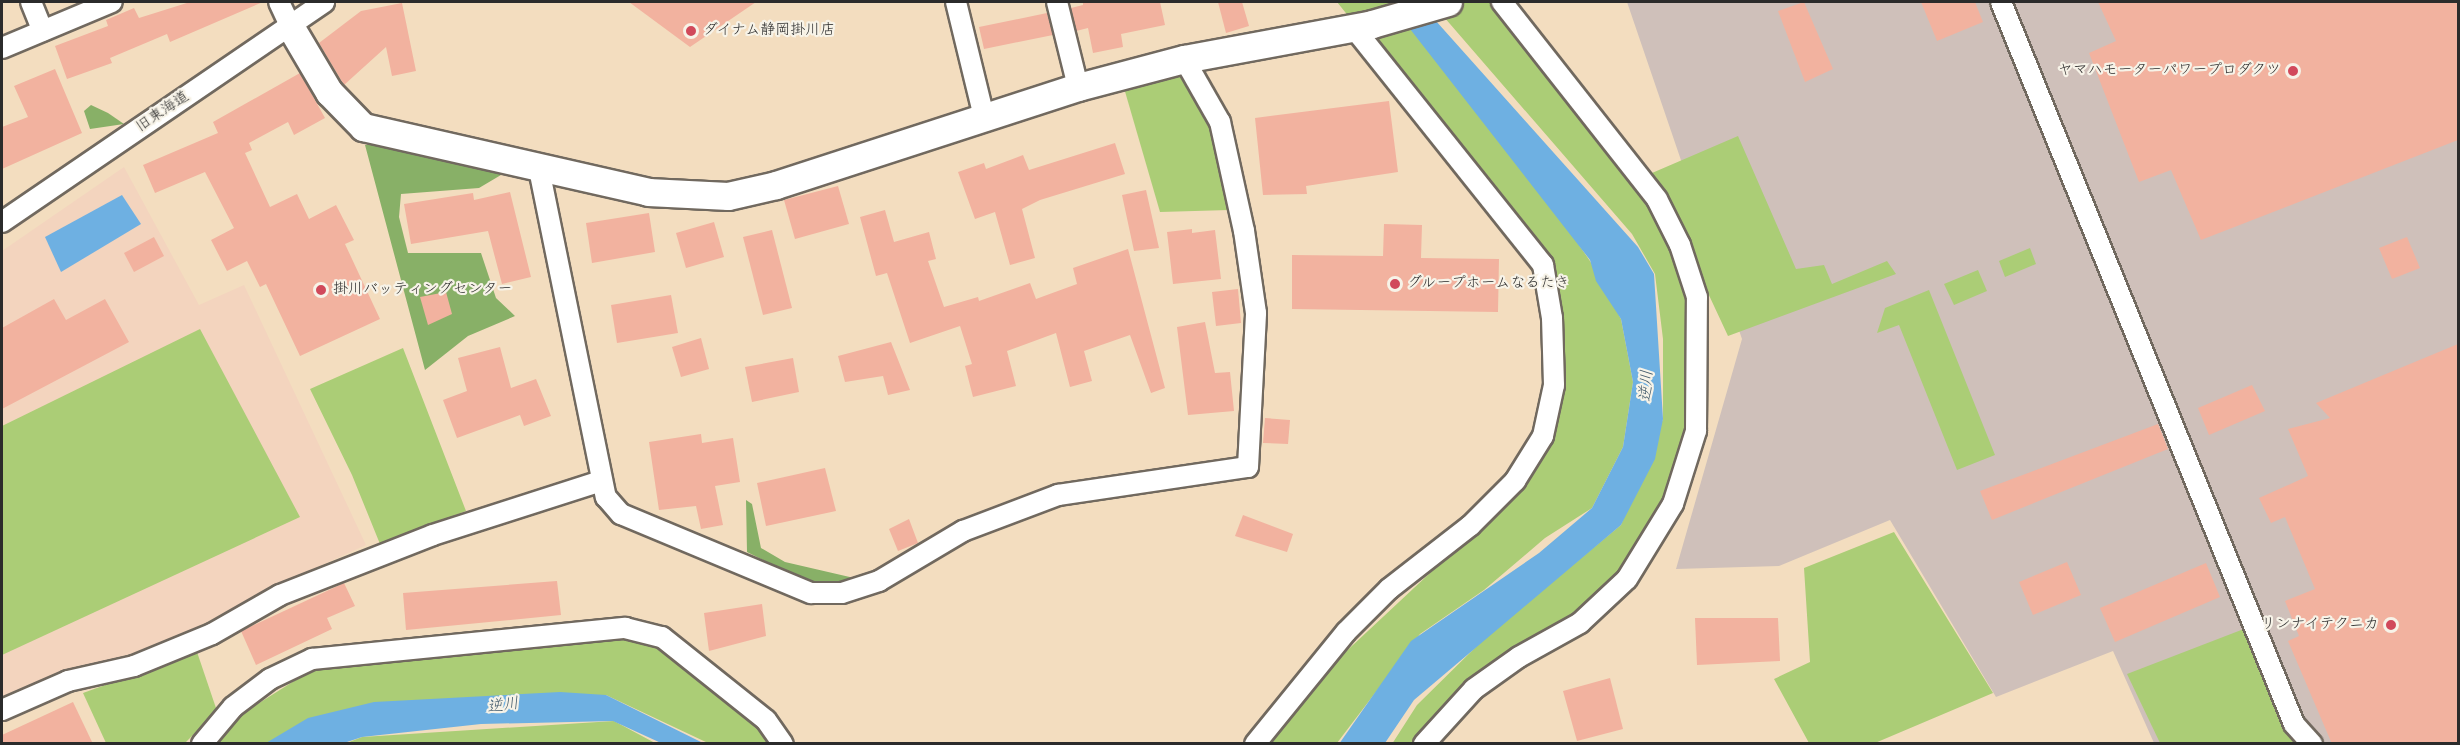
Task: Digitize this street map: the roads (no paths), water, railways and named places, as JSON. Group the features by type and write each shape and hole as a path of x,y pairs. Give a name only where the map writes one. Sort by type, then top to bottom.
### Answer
{"street":[{"path":"31,2 43,31"},
{"path":"2,48 112,2"},
{"path":"279,2 290,26 329,92 363,127 539,169 648,192 728,196 776,185 1078,87 1184,59 1362,26 1448,2"},
{"name":"旧東海道","path":"2,222 324,2"},
{"path":"956,2 984,117"},
{"path":"1057,2 1078,87"},
{"path":"1424,744 1474,689 1519,657 1580,623 1627,579 1672,504 1696,431 1697,297 1680,245 1657,200 1502,2"},
{"path":"2001,2 2294,724 2312,744"},
{"path":"1255,744 1346,632 1389,589 1470,526 1515,481 1543,436 1554,385 1552,318 1543,266 1362,26"},
{"path":"539,169 601,482 606,497 621,514 811,593 842,593 879,582 963,531 1058,495 1248,467 1256,313 1244,231 1220,122 1184,59"},
{"path":"2,710 68,681 154,658 212,634 280,595 433,535 601,482"},
{"path":"202,744 233,707 270,679 312,659 626,628 662,637 766,720 783,744"}],"water":[{"name":"逆川","path":"1389,2 1419,2 1638,247 1654,274 1663,419 1655,459 1621,525 1414,700 1385,743 1339,744 1411,641 1539,553 1592,508 1623,447 1633,382 1621,319 1596,281 1590,260"},
{"path":"122,195 141,224 61,272 45,237"},
{"name":"逆川","path":"560,692 606,695 703,743 661,743 613,721 481,724 362,737 344,743 266,743 308,718 374,702"}],"place":[{"name":"ダイナム静岡掛川店","path":"691,31"},
{"name":"ヤマハモーターパワープロダクツ","path":"2293,71"},
{"name":"グループホームなるたき","path":"1395,284"},
{"name":"掛川バッティングセンター","path":"321,290"},
{"name":"リンナイテクニカ","path":"2391,625"}]}
